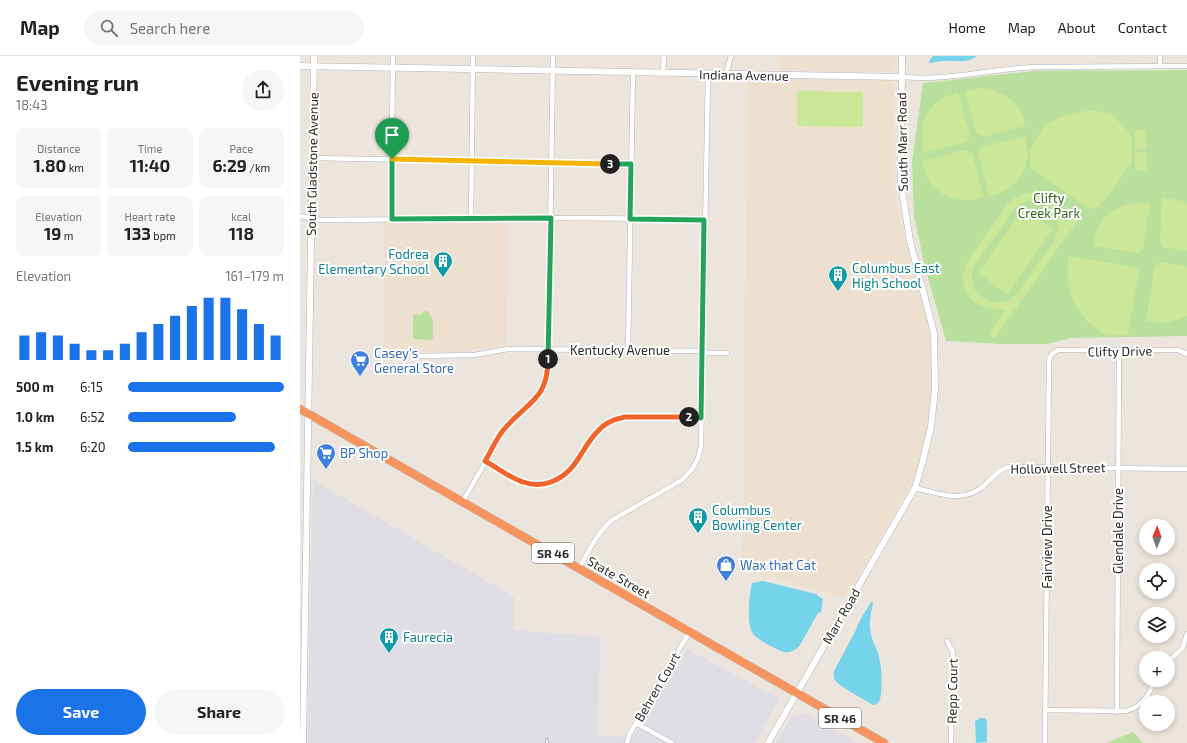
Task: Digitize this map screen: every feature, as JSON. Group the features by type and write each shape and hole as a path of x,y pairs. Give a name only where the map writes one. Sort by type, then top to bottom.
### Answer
{"highway":[{"name":"State Street","path":"300,409 884,743"}],"street":[{"name":"South Gladstone Avenue","path":"303,743 314,56"},
{"path":"392,219 393,56"},
{"path":"471,219 473,56"},
{"path":"463,502 505,428 536,398 545,384 548,371 553,56"},
{"path":"663,73 664,56"},
{"path":"726,74 731,56"},
{"name":"South Marr Road","path":"902,56 901,184 910,240 934,333 935,389 931,427 915,488"},
{"path":"1160,56 1160,66"},
{"name":"Indiana Avenue","path":"300,66 473,68 633,73 932,78 1014,68 1187,66"},
{"path":"628,350 633,73"},
{"path":"580,568 599,534 606,525 612,520 682,480 693,468 701,447 704,220 708,74"},
{"path":"313,158 631,164"},
{"path":"300,216 318,220 551,218 704,220"},
{"name":"Kentucky Avenue","path":"417,356 474,355 508,349 703,351 708,353 727,353"},
{"name":"Clifty Drive","path":"1052,353 1058,350 1178,350 1187,354"},
{"name":"Glendale Drive","path":"1117,712 1118,351"},
{"name":"Fairview Drive","path":"1045,743 1048,362 1052,353"},
{"path":"485,461 522,482 535,484 548,483 567,474 573,468 596,432 605,424 616,419 625,417 701,418"},
{"name":"Hollowell Street","path":"915,488 951,496 962,496 981,488 995,474 1002,470 1014,467 1187,469"},
{"name":"Marr Road","path":"768,743 915,488"},
{"name":"Behren Court","path":"627,743 629,735 690,631"},
{"path":"1175,655 1182,649 1187,634"},
{"name":"Repp Court","path":"947,642 953,652 951,743"},
{"path":"1045,710 1126,711 1134,709 1141,704 1150,693 1152,687"},
{"path":"636,723 672,743"}],"shaded area":[{"path":"779,56 897,56 897,65 891,72 778,70"},
{"name":"Columbus East High School","path":"748,78 890,80 894,84 893,186 913,275 927,320 931,346 932,382 927,428 916,472 892,518 845,598 742,569"},
{"name":"Fodrea Elementary School","path":"384,222 507,223 506,343 460,352 383,351"},
{"path":"313,480 514,597 514,630 600,637 598,735 632,738 687,649 779,699 755,743 307,743"},
{"path":"805,713 857,743 775,743 791,717"}],"green space":[{"name":"Clifty Creek Park","path":"1187,70 1187,336 1070,338 1048,344 1002,344 946,341 925,267 914,216 912,162 923,83 1034,71"},
{"path":"983,88 998,92 1011,100 1020,111 1025,126 984,137 976,133 965,91"},
{"path":"797,91 863,92 863,127 797,126"},
{"path":"958,93 970,135 966,142 924,153 922,132 927,114 939,101 947,96"},
{"path":"1091,110 1110,114 1125,127 1132,139 1132,162 1099,207 1089,209 1030,168 1030,151 1035,140 1048,124 1065,115"},
{"path":"1135,130 1146,130 1146,149 1135,149"},
{"path":"1025,136 1027,157 1022,175 1009,188 1000,193 989,196 978,154 981,147"},
{"path":"965,150 972,153 984,197 973,200 953,198 936,189 925,172 922,161"},
{"path":"1135,152 1146,152 1147,171 1135,171"},
{"path":"1037,193 1049,197 1054,200 1062,210 1066,223 1074,213 1080,217 995,338 989,334 1005,310 984,308 976,303 965,289 963,280 964,271 968,260 1009,202 1018,196","holes":["1035,200 1046,204 1051,208 1058,220 1057,235 1049,250 1017,294 1009,300 1005,302 993,302 981,297 973,284 972,273 974,266 1015,208 1026,201"]},
{"path":"1162,197 1182,201 1187,204 1187,251 1163,247 1160,242"},
{"path":"1136,203 1150,204 1143,249 1138,253 1093,246 1097,229 1106,216 1119,208"},
{"path":"1024,208 1053,229 1007,294 978,273"},
{"path":"1069,256 1135,267 1139,272 1128,334 1105,334 1085,319 1074,303 1071,294 1068,276"},
{"path":"1161,262 1187,267 1187,316 1167,323 1146,321 1155,266"},
{"path":"427,310 433,320 433,338 431,340 413,339 413,314 419,315"},
{"path":"1133,732 1143,743 1106,743"}],"water":[{"path":"933,56 977,56 965,61 941,61 928,63"},
{"path":"763,581 816,594 823,599 821,612 818,613 800,645 793,651 784,652 776,649 761,640 752,632 750,628 749,611 752,583"},
{"path":"871,602 873,602 870,630 878,653 882,678 880,699 877,704 873,705 842,686 834,678 834,671"},
{"path":"985,718 987,722 987,742 976,743 975,721"}],"place":[{"name":"Fodrea Elementary School","path":"443,278"},
{"name":"Columbus East High School","path":"838,292"},
{"name":"Casey's General Store","path":"360,377"},
{"name":"BP Shop","path":"326,470"},
{"name":"Columbus Bowling Center","path":"698,534"},
{"name":"Wax that Cat","path":"726,582"},
{"name":"Faurecia","path":"389,654"}],"route":[{"path":"392,159 631,164 630,219 704,220 701,418 625,417 616,419 605,424 596,432 573,468 567,474 548,483 535,484 522,482 485,461 505,428 536,398 545,384 548,371 551,218 392,219 392,159"}]}
